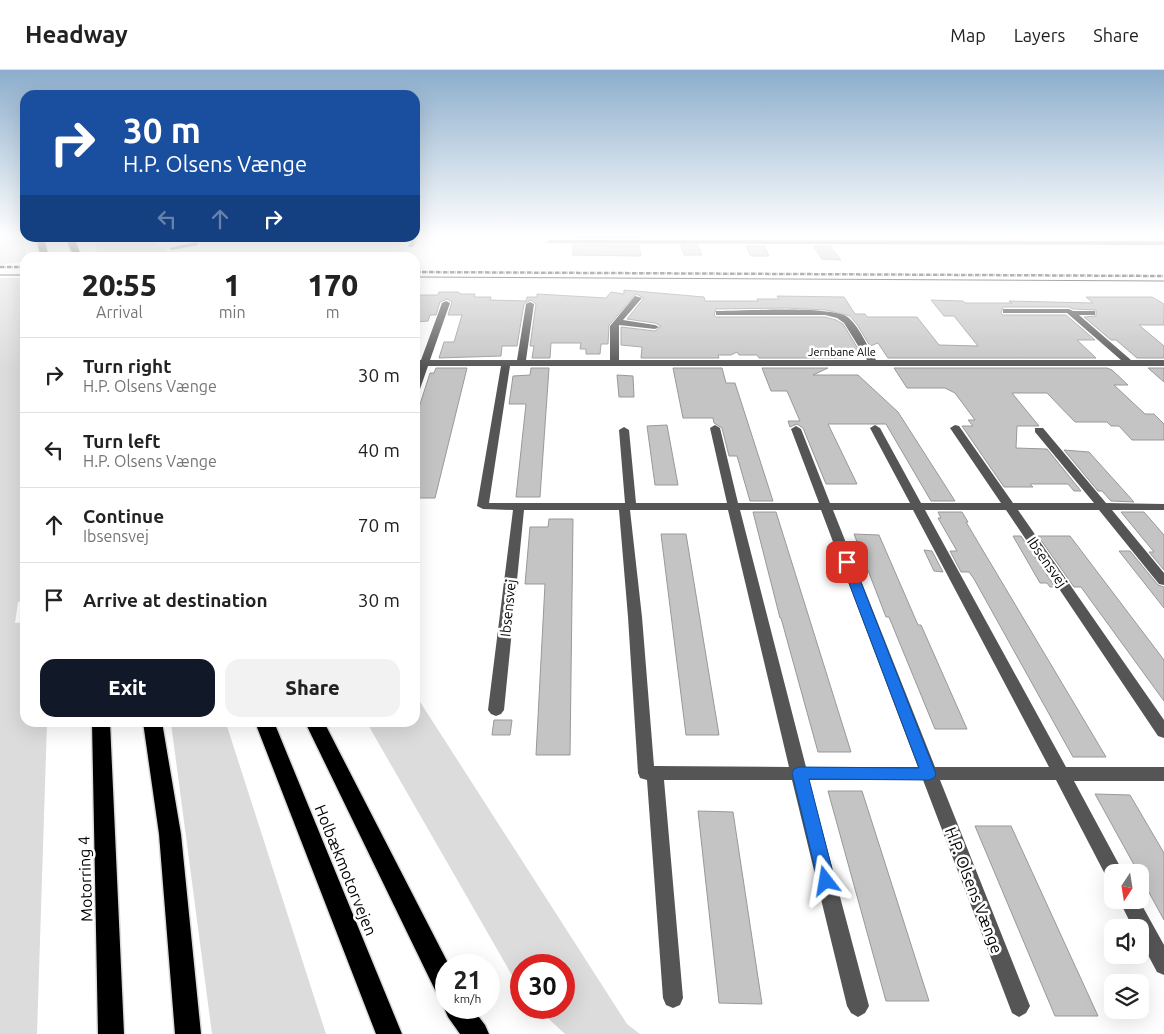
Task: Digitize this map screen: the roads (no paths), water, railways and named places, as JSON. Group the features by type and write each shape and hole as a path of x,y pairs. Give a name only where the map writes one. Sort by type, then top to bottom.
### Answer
{"highway":[{"name":"Motorring 4","path":"100,727 111,1034"},
{"path":"153,727 170,834 188,1034"},
{"name":"Holbækmotorvejen","path":"266,727 389,1034"},
{"path":"317,727 435,963"},
{"path":"465,1019 476,1034"}],"street":[{"path":"615,363 614,326 638,298"},
{"path":"420,361 446,302"},
{"path":"521,363 530,304"},
{"path":"1006,311 1092,313"},
{"path":"719,313 836,314 847,321 873,363"},
{"path":"1071,313 1129,363"},
{"path":"617,322 655,327"},
{"name":"Jernbane Alle","path":"420,363 1164,363"},
{"path":"506,363 483,506 1164,507"},
{"path":"715,428 759,616 858,1006"},
{"path":"875,428 1110,864"},
{"name":"Ibsensvej","path":"955,428 1164,732"},
{"path":"796,429 826,507"},
{"path":"624,430 646,773 1164,774"},
{"path":"1039,430 1164,581"},
{"name":"Ibsensvej","path":"496,710 519,506"},
{"name":"H.P. Olsens Vænge","path":"826,507 1018,1006"},
{"path":"655,773 673,998"},
{"path":"1134,909 1164,965"}],"tram line":[{"path":"974,280 1164,281"}]}
